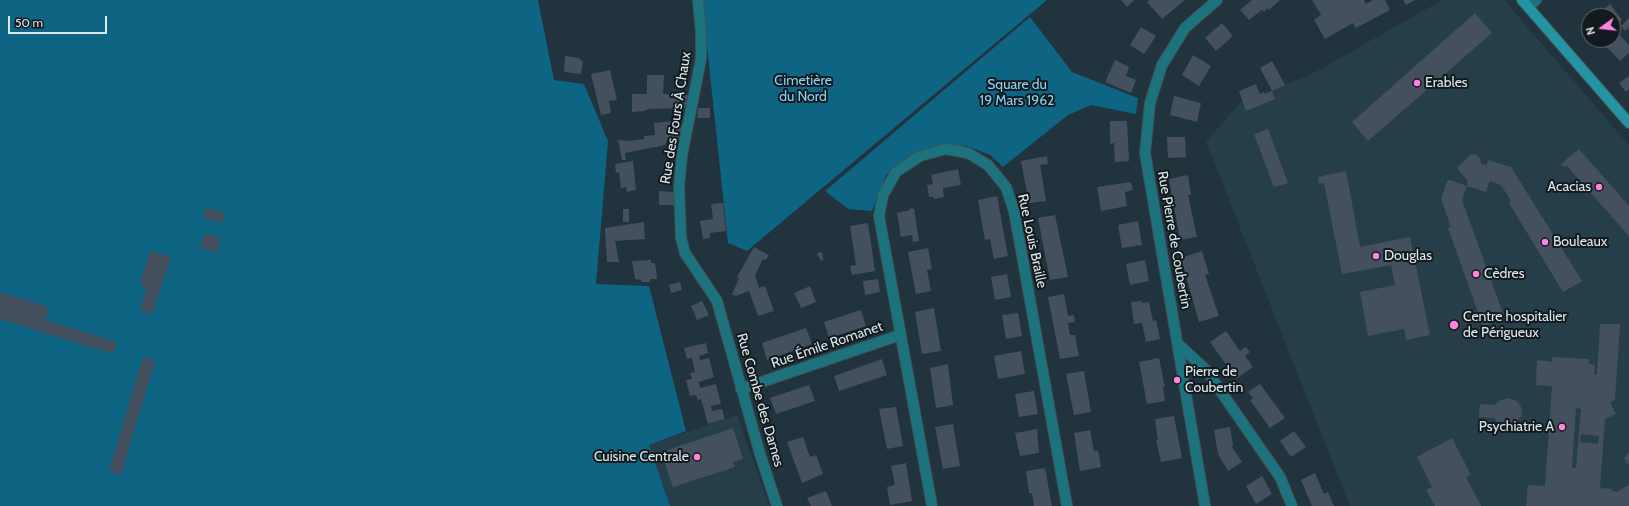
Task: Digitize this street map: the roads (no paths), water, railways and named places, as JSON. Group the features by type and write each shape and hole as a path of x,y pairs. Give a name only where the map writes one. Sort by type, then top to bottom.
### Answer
{"main road":[{"path":"1525,4 1629,123"}],"street":[{"name":"Rue des Fours À Chaux","path":"698,0 701,32 701,59 682,155 679,187 680,224 681,238 685,253 717,301"},
{"name":"Rue Pierre de Coubertin","path":"1205,506 1145,154 1150,103 1162,65 1185,28 1218,0"},
{"path":"1525,4 1536,0"},
{"name":"Rue Louis Braille","path":"932,506 879,216 883,195 896,172 920,156 946,149 968,153 988,165 1006,187 1014,211 1067,506"},
{"name":"Rue Combe des Dames","path":"717,301 741,389 777,506"},
{"name":"Rue Émile Romanet","path":"741,389 900,335"},
{"path":"1177,343 1206,370 1280,477 1292,506"}],"place":[{"name":"Erables","path":"1417,83"},
{"name":"Acacias","path":"1599,187"},
{"name":"Bouleaux","path":"1545,242"},
{"name":"Douglas","path":"1376,256"},
{"name":"Cèdres","path":"1476,274"},
{"name":"Centre hospitalier de Périgueux","path":"1454,325"},
{"name":"Pierre de Coubertin","path":"1177,380"},
{"name":"Psychiatrie A","path":"1562,427"},
{"name":"Cuisine Centrale","path":"697,457"}],"park label":[{"name":"Cimetière du Nord","path":"803,90"},
{"name":"Square du 19 Mars 1962","path":"1017,94"}]}
